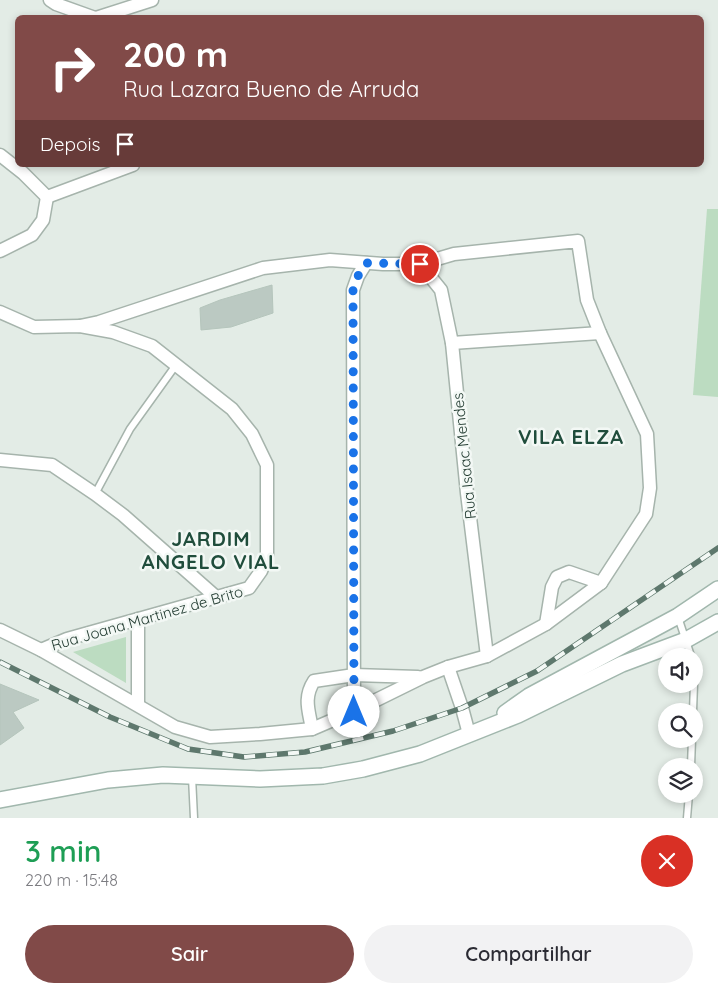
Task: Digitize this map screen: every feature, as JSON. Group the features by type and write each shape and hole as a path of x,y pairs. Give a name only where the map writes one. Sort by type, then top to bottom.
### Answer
{"main road":[{"path":"475,732 529,696 678,616 718,589"},
{"path":"0,800 108,780 162,775 260,778 323,776 363,770 420,754 518,715 622,664 686,640 718,622"}],"street":[{"path":"50,0 87,15"},
{"path":"105,15 152,0"},
{"path":"0,155 15,167"},
{"path":"15,167 47,197"},
{"path":"47,197 128,167"},
{"path":"0,250 32,235 43,220 47,197"},
{"path":"0,630 41,650 175,726 210,737 312,729 354,712 424,677 448,667 486,656 546,624 601,583 646,514 650,488 647,434 600,333 587,300 578,241 454,254 420,264 330,260 263,268 100,322 80,326"},
{"path":"354,712 353,290 358,276 366,263"},
{"name":"Rua Isaac Mendes","path":"420,264 441,290 452,343 486,656"},
{"name":"Rua Joana Martinez de Brito","path":"0,312 34,327 80,326 113,332 152,346 232,409 252,434 267,465 267,555 261,571 249,588 67,639 41,650"},
{"path":"452,343 600,333"},
{"path":"0,460 52,465 123,515 216,597"},
{"path":"546,624 552,587 557,577 568,572 601,583"},
{"path":"138,619 138,704"},
{"path":"448,667 462,708 475,732"},
{"path":"312,729 307,699 308,690 314,681 354,675 424,677"}],"lane":[{"path":"95,494 130,429 176,365"},
{"path":"678,616 688,648"},
{"path":"192,776 194,818"},
{"path":"687,818 689,803"}],"green space":[{"path":"707,209 718,209 718,397 693,395"},
{"path":"126,637 126,683 73,652"}],"building":[{"path":"272,285 273,313 231,327 201,330 200,308 220,300"},
{"path":"0,684 39,700 13,712 24,728 0,745"}],"railway":[{"path":"0,662 110,717 188,749 244,757 305,752 393,731 462,708 537,671 718,548"}],"district":[{"name":"VILA ELZA","path":"571,436"},
{"name":"JARDIM ANGELO VIAL","path":"211,550"}],"route":[{"path":"354,712 353,290 358,276 366,263 420,264"}]}
